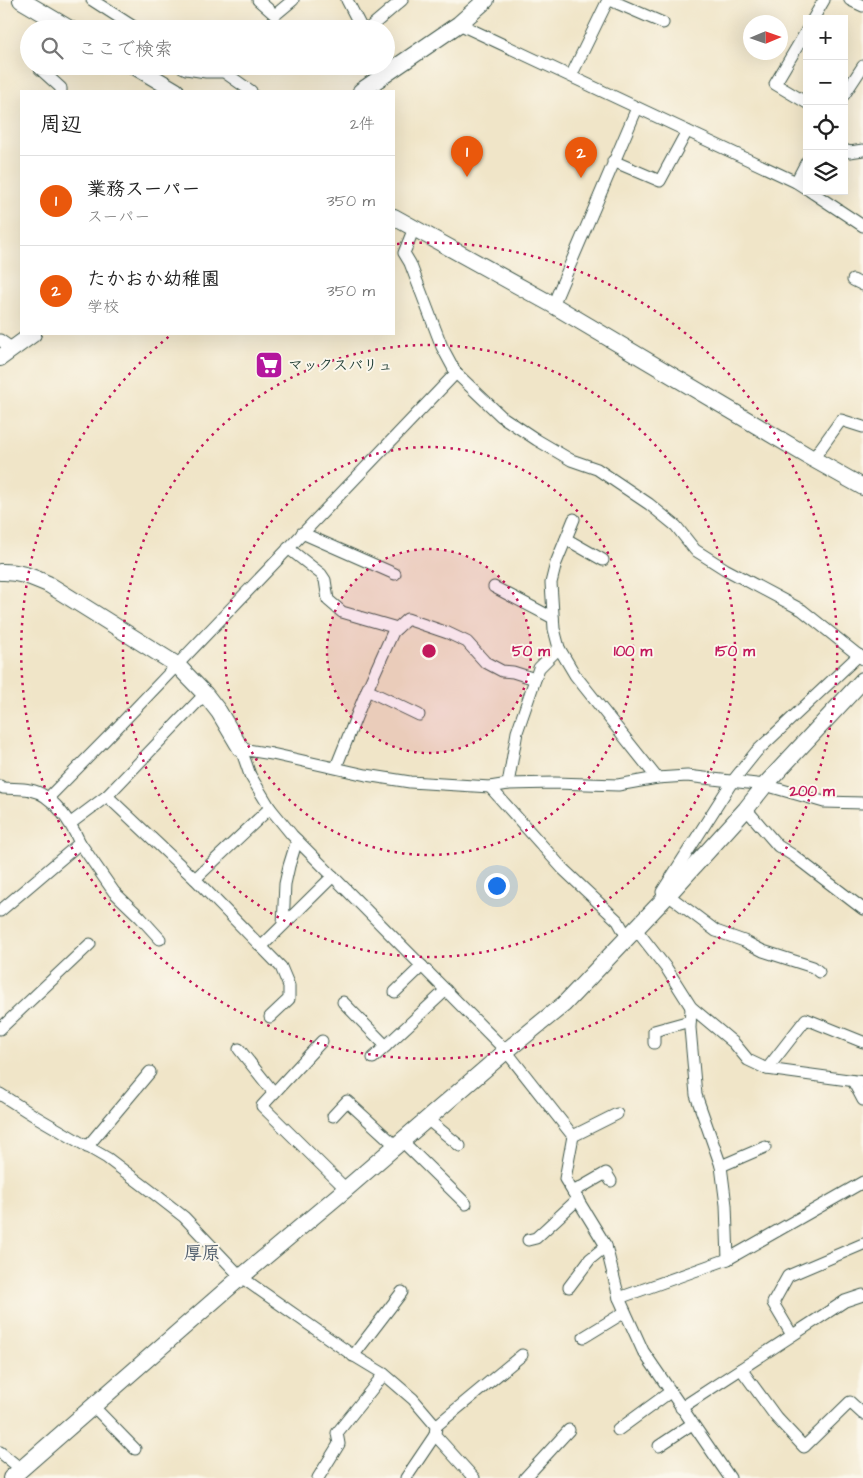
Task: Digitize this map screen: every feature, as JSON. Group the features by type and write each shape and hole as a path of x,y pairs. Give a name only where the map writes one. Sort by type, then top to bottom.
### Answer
{"street":[{"path":"21,0 51,20"},
{"path":"92,0 123,20"},
{"path":"258,0 274,15 293,0"},
{"path":"347,0 357,20"},
{"path":"379,20 402,0"},
{"path":"395,63 458,24 486,0"},
{"path":"571,76 609,0 663,23"},
{"path":"815,15 824,0"},
{"path":"850,0 863,6"},
{"path":"458,24 803,186"},
{"path":"803,37 776,84 803,101"},
{"path":"848,89 863,66"},
{"path":"47,75 62,88 61,90"},
{"path":"149,75 174,90"},
{"path":"228,75 250,90"},
{"path":"361,90 378,75"},
{"path":"553,305 637,108"},
{"path":"614,161 660,181 687,131"},
{"path":"848,151 863,150"},
{"path":"796,182 803,169"},
{"path":"816,195 863,226"},
{"path":"395,218 553,305 813,460 863,487"},
{"path":"414,228 404,253 410,263 442,348 456,373 501,416 571,460 597,469 649,504 676,526 695,550 725,569 802,610 861,657 756,752 732,782 676,873 636,927"},
{"path":"4,349 31,335"},
{"path":"48,798 456,373"},
{"path":"813,460 841,420 863,427"},
{"path":"574,518 556,563 551,583 553,618 559,648 575,675 656,778"},
{"path":"302,533 395,574"},
{"path":"566,539 603,560"},
{"path":"288,548 321,574 325,580 328,600 334,607 342,612 397,628"},
{"path":"0,572 29,575 48,584 177,665 205,694 219,712 241,749 250,776 270,808 298,840 506,1051 573,1136 566,1179 606,1246 619,1298 625,1312 643,1351 727,1477"},
{"path":"494,587 553,618"},
{"path":"336,767 393,632 407,619 448,633 466,642 485,662 502,672 513,672 535,679"},
{"path":"508,784 517,732 539,668 559,648"},
{"path":"0,1452 16,1474 241,1277 506,1051 564,1004 668,894 746,809 765,785 863,680"},
{"path":"367,690 419,714"},
{"path":"71,823 107,796 205,694"},
{"path":"241,749 336,767 366,775 410,782 490,787 508,784 555,783 618,785 656,778 687,776 765,785 824,802 863,802"},
{"path":"0,786 3,788 32,790 48,798 71,823 80,843 114,892 160,940"},
{"path":"490,787 562,869 618,921 636,927 667,969 691,1007 734,1043 748,1060 767,1069 858,1081 863,1100"},
{"path":"107,796 195,878 281,967 289,986 289,998 270,1017"},
{"path":"195,878 270,808"},
{"path":"746,809 778,846 863,909"},
{"path":"283,924 285,884 298,840"},
{"path":"0,911 80,843"},
{"path":"261,946 333,876"},
{"path":"668,894 716,931 744,941 763,952 813,967 819,972"},
{"path":"0,1029 90,944"},
{"path":"394,992 422,966"},
{"path":"373,1058 446,990"},
{"path":"342,1002 386,1046"},
{"path":"691,1007 690,1021 696,1095 721,1166 726,1205 728,1259"},
{"path":"767,1069 806,1019 863,1042"},
{"path":"654,1043 654,1031 690,1021"},
{"path":"322,1041 262,1106 346,1189"},
{"path":"239,1049 274,1093"},
{"path":"87,1147 150,1072"},
{"path":"0,1094 114,1164 184,1217 241,1277 353,1356 384,1374 414,1399 435,1431 474,1478"},
{"path":"333,1116 347,1101 399,1144 466,1204"},
{"path":"573,1136 617,1114"},
{"path":"427,1119 460,1146"},
{"path":"721,1166 765,1147"},
{"path":"528,1240 536,1238 576,1196 606,1173 611,1181"},
{"path":"619,1298 728,1259 863,1182"},
{"path":"792,1335 773,1302 788,1276 863,1244"},
{"path":"569,1287 590,1258 606,1246"},
{"path":"353,1356 402,1292"},
{"path":"618,1430 675,1400 741,1369 845,1301 863,1294"},
{"path":"584,1337 625,1312"},
{"path":"406,1478 435,1431 522,1355"},
{"path":"741,1369 776,1417 804,1447 850,1402 863,1414"},
{"path":"318,1478 339,1444 336,1433 384,1374"},
{"path":"641,1421 675,1400"},
{"path":"93,1406 135,1449"},
{"path":"660,1446 692,1424"},
{"path":"525,1478 569,1430"}],"place":[{"name":"業務スーパー","path":"467,177"},
{"name":"たかおか幼稚園","path":"581,178"},
{"name":"マックスバリュ","path":"269,365"}],"district":[{"name":"厚原","path":"202,1253"}]}
